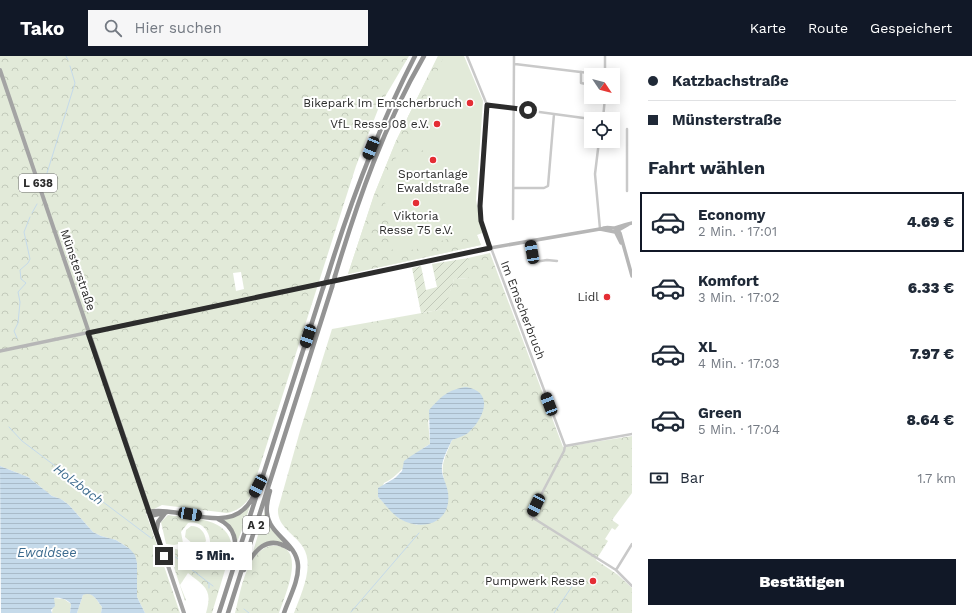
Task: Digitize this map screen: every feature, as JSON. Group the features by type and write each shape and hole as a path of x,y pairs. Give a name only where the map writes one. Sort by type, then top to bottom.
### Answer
{"highway":[{"name":"A 2","path":"220,613 362,170 388,111 416,56"},
{"name":"A 2","path":"228,613 356,210 394,114 424,56"},
{"path":"274,468 267,508 268,518 274,530 294,552 298,570 284,613"},
{"path":"149,514 166,510 214,518 230,518 244,510 251,501 264,476"},
{"path":"156,533 158,522 165,512"},
{"path":"149,514 178,512"},
{"path":"214,518 228,525 234,534 236,549 233,571"},
{"path":"238,582 252,556 264,545 280,544 294,552"}],"main road":[{"name":"Münsterstraße","path":"0,70 149,514 184,613"},
{"path":"617,230 622,225 630,224"},
{"path":"0,351 490,248 606,227 617,230"},
{"path":"617,230 632,276"}],"street":[{"name":"Im Emscherbruch","path":"467,56 487,105 480,206 481,221 565,446"},
{"path":"514,56 514,220"},
{"path":"605,56 605,68"},
{"path":"515,64 584,72"},
{"path":"581,72 581,83 584,84"},
{"path":"487,105 584,118"},
{"path":"515,188 544,188 548,186 554,114"},
{"path":"627,129 627,191"},
{"path":"598,148 596,180 600,229"},
{"path":"627,171 632,171"},
{"path":"530,241 534,262 547,260 556,261"},
{"path":"632,434 565,446 564,451 530,516 616,570 632,586"},
{"path":"616,570 632,544"}],"green space":[{"path":"0,56 409,56 379,107 356,166 250,497 240,508 227,513 162,505 146,513 180,613 145,613 137,597 137,563 130,549 116,540 93,532 69,505 61,499 52,496 28,477 0,466","holes":["241,272 244,289 236,291 233,273"]},
{"name":"Sportanlage Ewaldstraße","path":"438,56 464,56 483,101 476,200 482,233 477,235 481,245 348,274 374,195 396,141"},
{"path":"438,56 444,56 434,79 428,82 430,88 405,142 436,157 440,165 430,162 414,151 394,159 388,170 382,193 392,224 385,231 393,251 408,251 417,249 459,234 458,240 472,237 472,234 476,233 481,245 348,274 374,195 396,141"},
{"path":"490,253 563,447 632,436 632,493 612,520 619,525 615,530 612,528 605,539 608,541 596,560 618,575 632,588 632,613 294,613 306,580 308,563 303,547 280,521 278,509 300,431 332,329 444,309 454,279 468,278 468,258","holes":["428,420 468,433 452,440 444,460 443,477 448,493 417,525 400,519 378,497 384,483 397,475 417,453 430,444"]},
{"path":"468,258 468,278 454,279 445,309 421,313 412,268 421,266 426,290 437,287 432,264"},
{"path":"250,506 244,524 241,524 244,525 237,542 222,520 235,517"},
{"path":"265,511 270,528 286,543 284,544 274,541 253,552 260,528 263,528 260,527"},
{"path":"168,515 208,521 224,530 229,537 232,547 212,613 206,613 209,599 206,589 188,573 180,585 186,600 185,601 168,549 180,550 189,556 195,557 209,546 209,535 201,525 197,523 188,523 181,532 183,543 174,545 166,544 161,522"},
{"path":"191,526 202,530 206,541 201,547 194,545 185,537 186,530"},
{"path":"269,546 281,547 289,552 292,560 292,571 279,613 235,613 249,565 254,557"},
{"path":"86,593 94,596 97,600 102,607 101,613 77,613 83,595"},
{"path":"54,598 64,599 71,604 70,613 52,613"}],"water":[{"path":"466,387 481,394 484,400 484,406 479,420 465,435 452,440 445,456 442,470 448,493 448,503 445,512 434,522 426,524 417,525 400,519 391,512 378,497 378,488 395,478 402,471 404,461 430,444 429,410 445,394"},
{"name":"Ewaldsee","path":"0,466 28,477 52,496 61,499 69,505 93,532 116,540 130,549 135,555 137,563 137,597 145,613 101,613 102,607 92,595 86,594 83,595 77,613 70,613 71,604 68,601 54,598 55,606 51,610 52,613 1,613"}],"waterway":[{"path":"66,56 68,60"},
{"path":"46,186 47,173 75,83 70,66"},
{"path":"32,213 37,204"},
{"path":"17,338 14,331 18,323 20,302 18,292 26,283 21,279 20,270 28,263 30,259 24,232 30,217"},
{"name":"Holzbach","path":"9,427 22,441 151,538"},
{"path":"351,612 419,533"},
{"name":"Holzbach","path":"169,552 213,586"},
{"path":"554,613 577,579"},
{"name":"Holzbach","path":"209,583 209,588"},
{"name":"Holzbach","path":"244,609 249,613"}],"place":[{"name":"Bikepark Im Emscherbruch","path":"470,103"},
{"name":"VfL Resse 08 e.V.","path":"437,124"},
{"name":"Sportanlage Ewaldstraße","path":"433,160"},
{"name":"Viktoria Resse 75 e.V.","path":"416,203"},
{"name":"Lidl","path":"607,297"},
{"name":"Pumpwerk Resse","path":"593,581"}],"route":[{"path":"164,556 88,333 490,248 481,221 480,206 487,105 528,110"}]}
